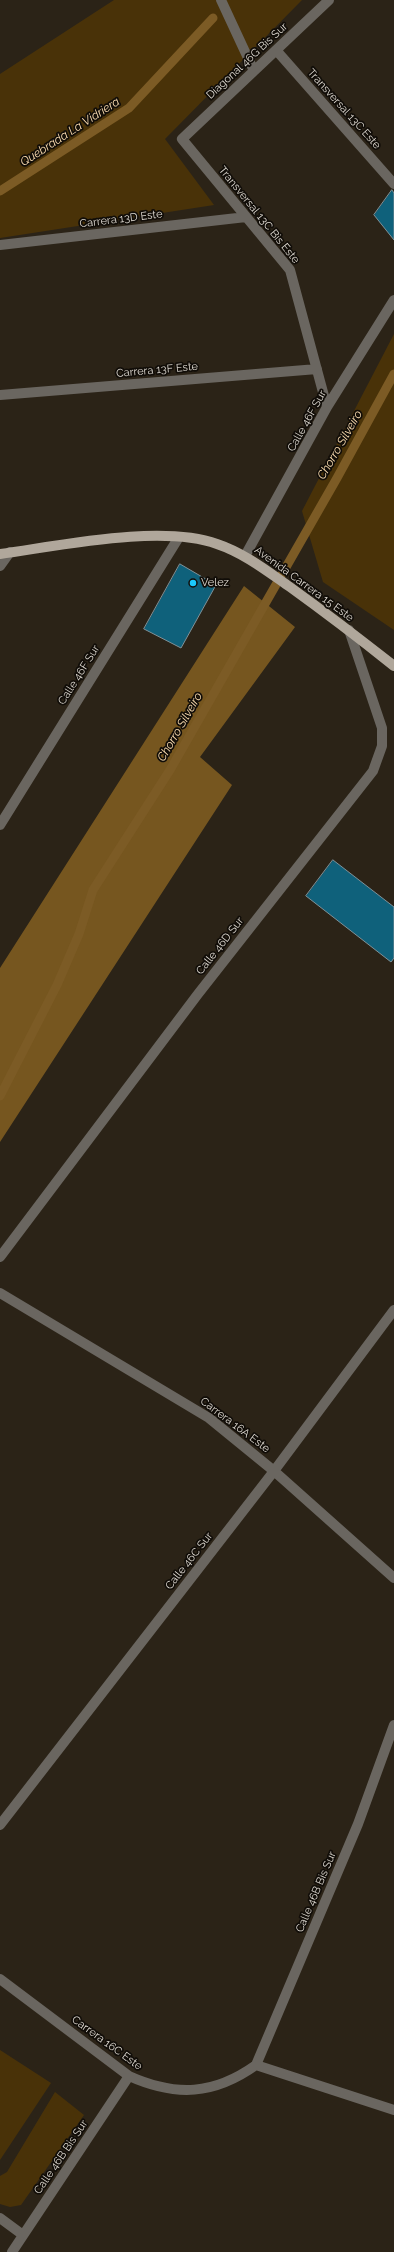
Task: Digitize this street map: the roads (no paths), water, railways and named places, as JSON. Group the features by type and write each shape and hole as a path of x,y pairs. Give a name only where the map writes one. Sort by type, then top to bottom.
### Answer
{"main road":[{"name":"Avenida Carrera 15 Este","path":"5,553 109,538 179,537 216,543 245,556 262,567 349,630 394,666"}],"street":[{"path":"221,0 254,71"},
{"name":"Diagonal 46G Bis Sur","path":"182,139 329,0"},
{"name":"Transversal 13C Este","path":"276,50 394,184"},
{"name":"Transversal 13C Bis Este","path":"182,139 290,270 327,408"},
{"name":"Carrera 13D Este","path":"0,246 246,217"},
{"name":"Calle 46F Sur","path":"245,556 327,408 394,300"},
{"name":"Carrera 13F Este","path":"0,395 317,369"},
{"name":"Calle 46F Sur","path":"0,825 179,537"},
{"path":"0,566 5,553"},
{"name":"Calle 46D Sur","path":"0,1257 198,994 373,771 382,746 382,728 349,630"},
{"name":"Carrera 16A Este","path":"0,1293 209,1418 274,1471 394,1578"},
{"name":"Calle 46C Sur","path":"0,1825 274,1471 394,1310"},
{"name":"Calle 46B Bis Sur","path":"256,2065 358,1824 394,1725"},
{"name":"Carrera 16C Este","path":"0,1979 129,2076 160,2088 185,2091 204,2089 223,2084 240,2076 256,2065"},
{"path":"256,2065 394,2110"},
{"name":"Calle 46B Bis Sur","path":"12,2252 129,2076"},
{"path":"0,2218 23,2235"}],"waterway":[{"name":"Quebrada La Vidriera","path":"0,191 129,108 213,18"},
{"name":"Chorro Silveiro","path":"0,1096 57,985 79,934 93,890 170,770 337,478 394,374"}],"place":[{"name":"Velez","path":"193,583"}]}
